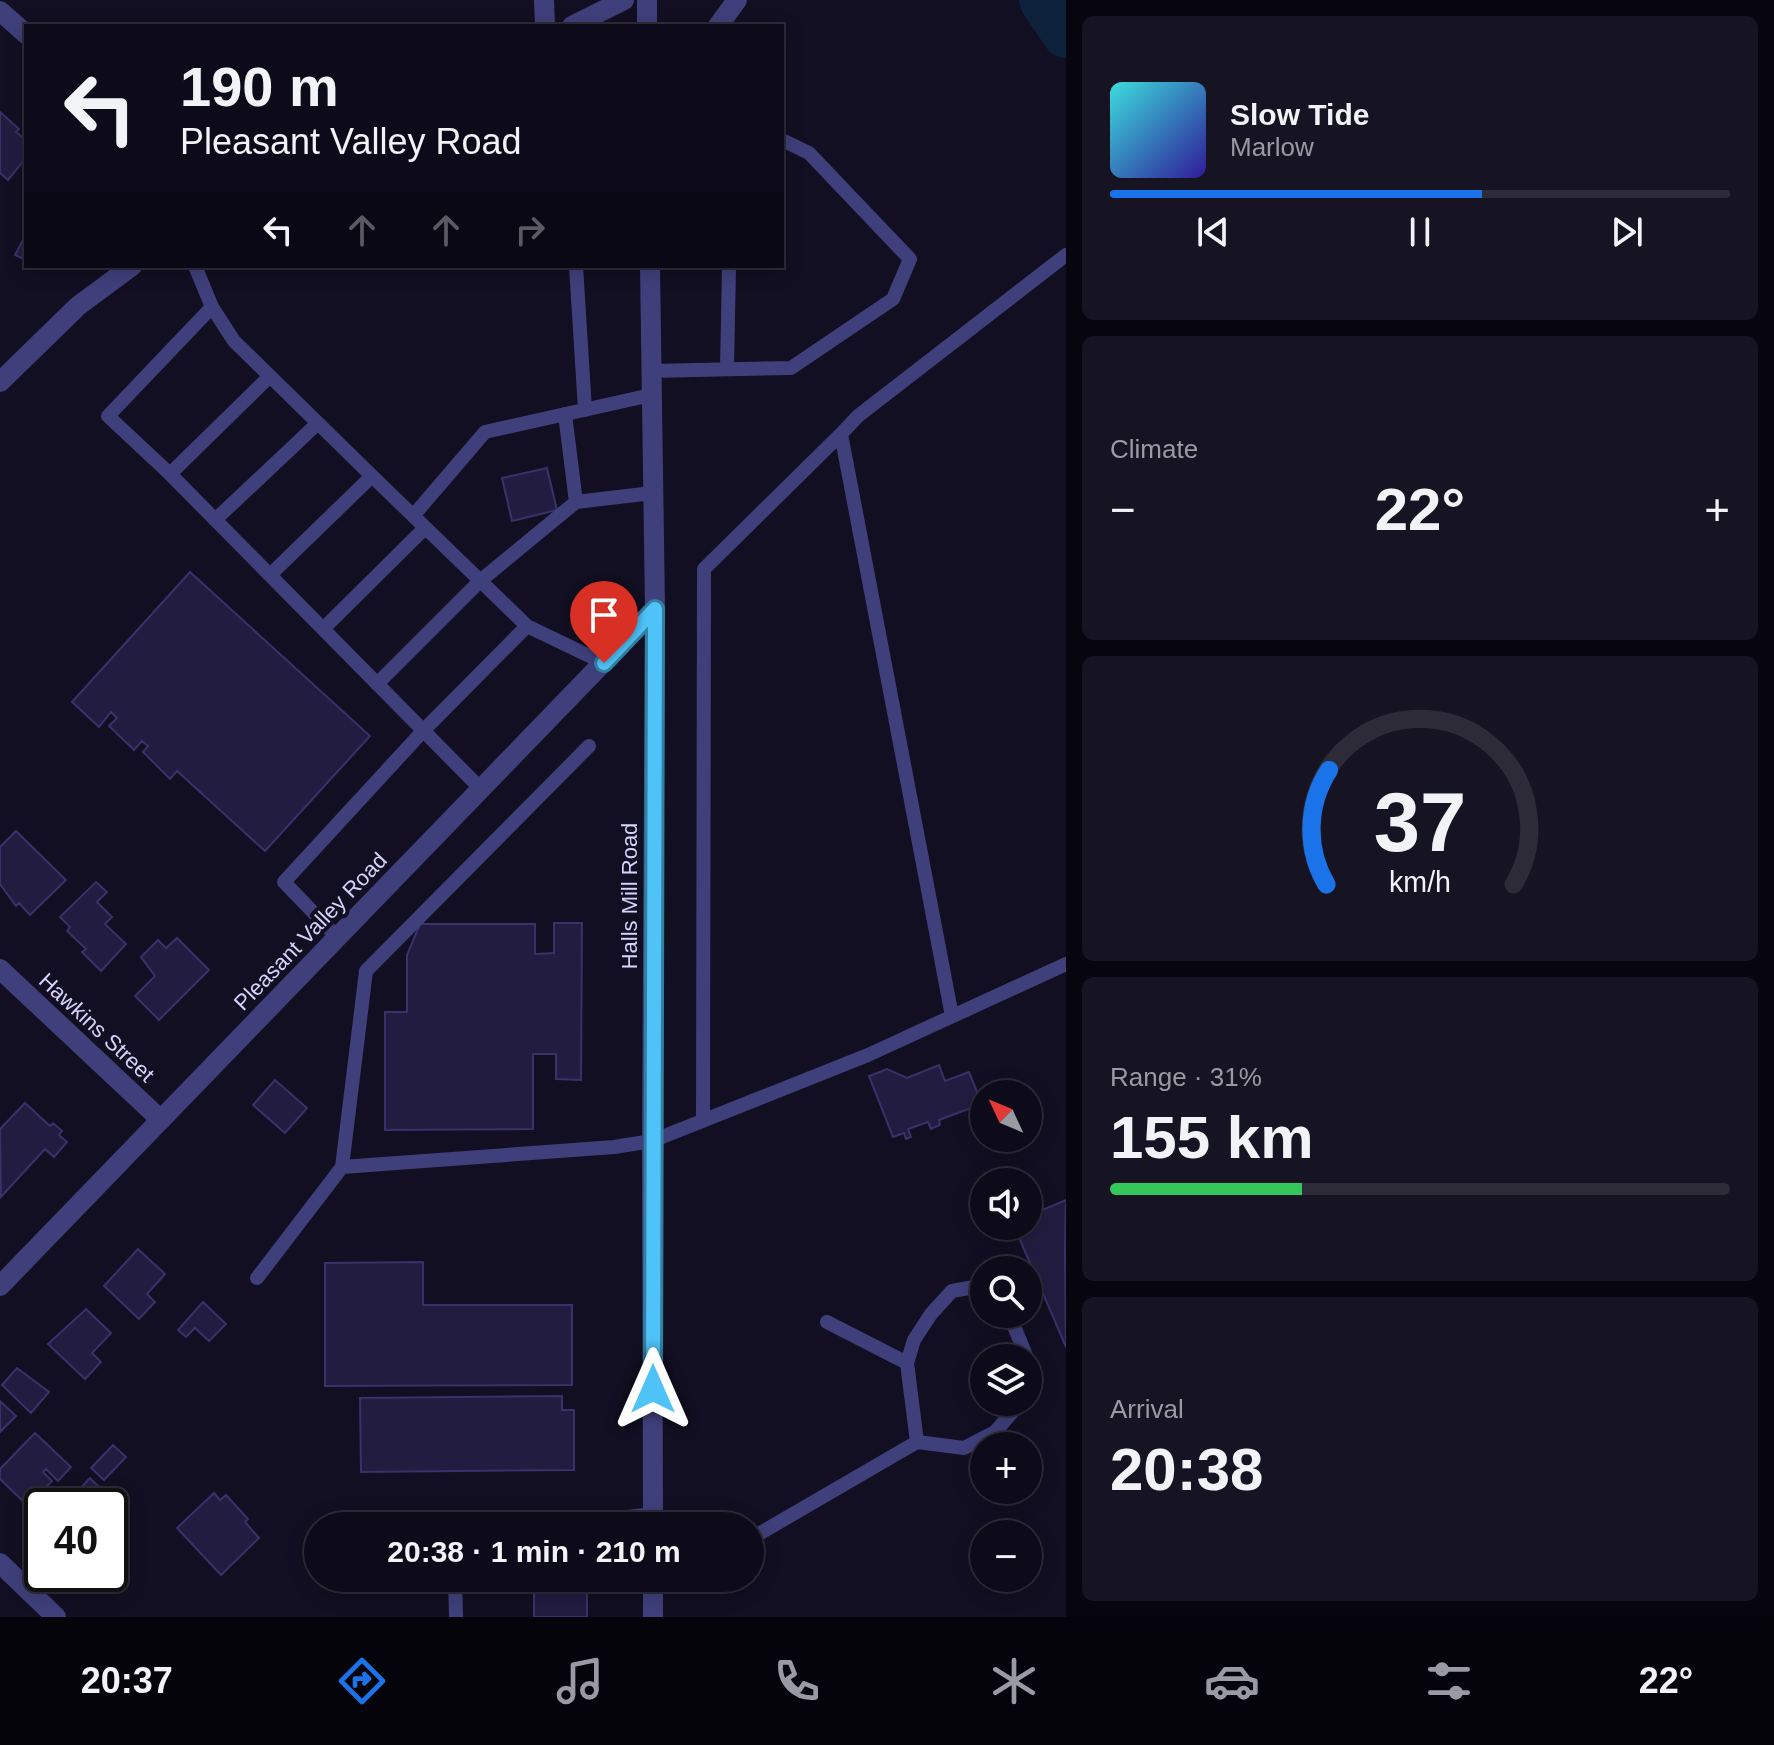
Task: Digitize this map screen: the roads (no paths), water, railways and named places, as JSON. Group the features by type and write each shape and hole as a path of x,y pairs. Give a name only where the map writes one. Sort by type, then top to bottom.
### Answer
{"street":[{"path":"544,0 545,24"},
{"path":"576,24 624,0"},
{"path":"647,0 647,24"},
{"path":"719,24 737,0"},
{"path":"0,11 24,32"},
{"path":"0,382 78,306 129,268"},
{"name":"Halls Mill Road","path":"650,268 655,609 653,1512"},
{"name":"Pleasant Valley Road","path":"0,1286 655,609"},
{"name":"Hawkins Street","path":"0,969 161,1120"},
{"path":"0,1563 56,1617"},
{"path":"653,1592 653,1617"}],"lane":[{"path":"651,371 791,368 893,299 910,259 809,153 784,141"},
{"path":"703,1121 704,569 858,416 1066,255"},
{"path":"196,268 212,307 234,341 425,528 527,626 604,663"},
{"path":"576,268 585,410"},
{"path":"727,369 729,268"},
{"path":"212,307 108,416 170,474 480,788"},
{"path":"170,474 270,376"},
{"path":"413,516 485,432 651,395"},
{"path":"565,414 576,502"},
{"path":"215,520 318,423"},
{"path":"841,434 952,1016"},
{"path":"270,575 372,476"},
{"path":"377,684 480,581 576,502 652,493"},
{"path":"323,629 425,528"},
{"path":"337,937 284,882 423,731 527,626"},
{"path":"257,1278 342,1167 366,971 589,746"},
{"path":"342,1167 614,1147 652,1141 868,1055 1066,964"},
{"path":"917,1442 907,1363 914,1340 931,1314 952,1291 970,1288"},
{"path":"827,1322 907,1363"},
{"path":"764,1531 917,1442 964,1448 995,1432 1009,1416"},
{"path":"455,1592 456,1617"}],"waterway":[{"path":"1043,0 1066,34"}]}
